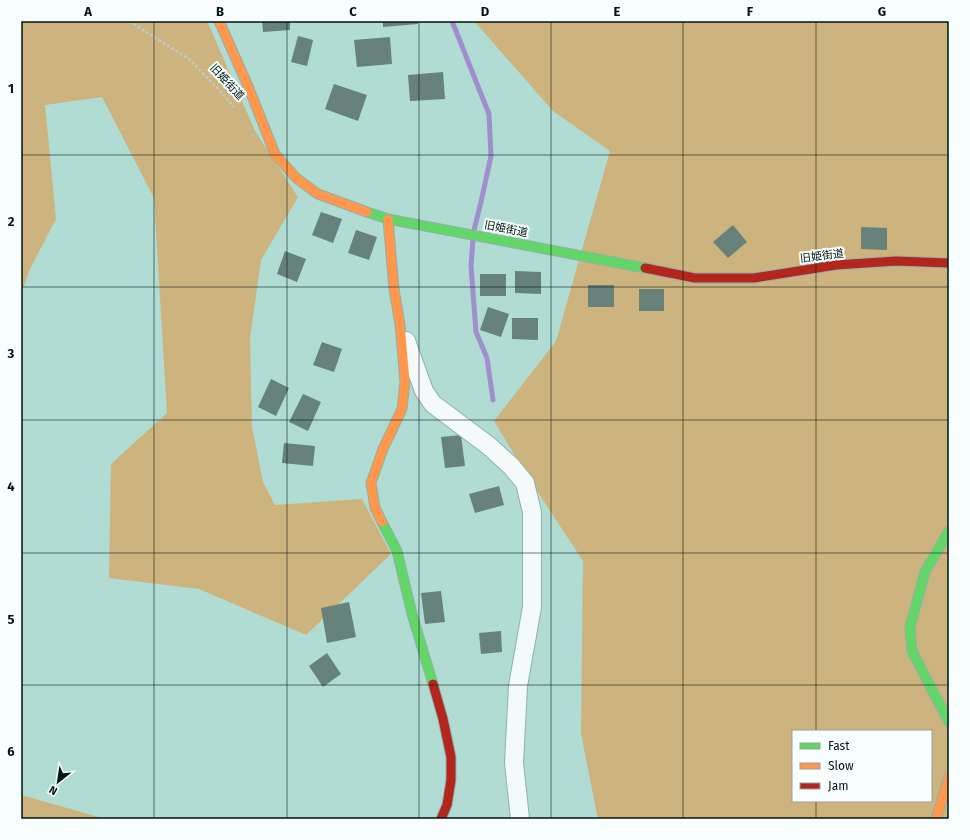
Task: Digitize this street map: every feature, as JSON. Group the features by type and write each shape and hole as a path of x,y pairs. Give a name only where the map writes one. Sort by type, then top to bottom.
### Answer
{"street":[{"name":"旧姫街道","path":"219,21 248,86 275,154 296,178 318,194 388,219 695,278 754,278 836,265 896,262 949,263"},
{"path":"388,219 394,289 400,324 405,382 402,408 383,449 371,483 375,508 397,551 412,614 443,719 451,757 451,780 447,805 442,819"},
{"path":"400,324 424,391 433,404 489,446 511,466 525,483 532,512 532,607 518,686 514,763 520,819"},
{"path":"949,531 925,572 910,627 912,651 949,722"},
{"path":"936,819 949,777"}],"path":[{"name":"旧姫街道","path":"129,21 189,59 235,107"}],"shaded area":[{"path":"21,21 207,21 255,131 298,197 261,260 250,338 252,427 263,482 275,505 362,499 391,554 306,635 199,589 109,578 111,464 167,413 154,198 102,97 45,105 56,219 30,269 21,294"},
{"path":"474,21 949,21 949,819 598,819 581,734 583,561 529,479 494,421 556,341 610,151 553,111"},
{"path":"21,795 106,819 21,819"}],"building":[{"path":"262,21 290,21 290,30 263,32"},
{"path":"383,21 417,21 418,24 383,27"},
{"path":"298,36 313,40 307,66 291,62"},
{"path":"390,37 392,64 357,67 354,40"},
{"path":"443,72 445,99 410,101 408,75"},
{"path":"334,84 367,95 358,121 325,109"},
{"path":"321,212 342,219 333,243 312,235"},
{"path":"733,225 747,242 728,258 713,242"},
{"path":"861,227 887,228 887,250 861,249"},
{"path":"356,230 377,237 369,260 348,253"},
{"path":"285,251 306,259 297,282 277,274"},
{"path":"515,271 541,272 541,294 515,293"},
{"path":"480,274 506,274 506,296 480,296"},
{"path":"588,285 614,285 614,307 588,307"},
{"path":"639,289 664,289 664,311 639,311"},
{"path":"488,307 509,314 501,337 480,330"},
{"path":"512,318 538,318 538,340 512,339"},
{"path":"322,342 342,349 334,372 313,365"},
{"path":"271,379 289,388 276,416 258,407"},
{"path":"303,394 321,402 308,431 289,422"},
{"path":"461,435 465,466 445,468 441,437"},
{"path":"284,443 315,446 313,466 282,463"},
{"path":"499,486 504,505 475,513 469,494"},
{"path":"441,591 445,622 425,624 421,593"},
{"path":"349,602 356,637 327,643 321,608"},
{"path":"501,631 502,652 481,654 479,633"},
{"path":"327,653 341,674 323,687 309,666"}],"waterway":[{"path":"452,21 489,114 491,156 474,230"},
{"path":"473,240 471,266 476,332 487,358 493,400"}],"traffic: fast":[{"path":"367,212 388,219 645,268"},
{"path":"382,522 397,551 412,614 433,684"},
{"path":"949,531 925,572 910,627 912,651 949,722"}],"traffic: slow":[{"path":"219,21 248,86 275,154 296,178 318,194 367,212"},
{"path":"382,522 375,508 371,483 383,449 402,409 405,382 400,324 394,289 388,219"},
{"path":"936,819 949,777"}],"traffic: jam":[{"path":"645,268 695,278 754,278 836,265 896,261 949,263"},
{"path":"433,684 443,719 451,757 451,780 447,805 441,819"}]}
